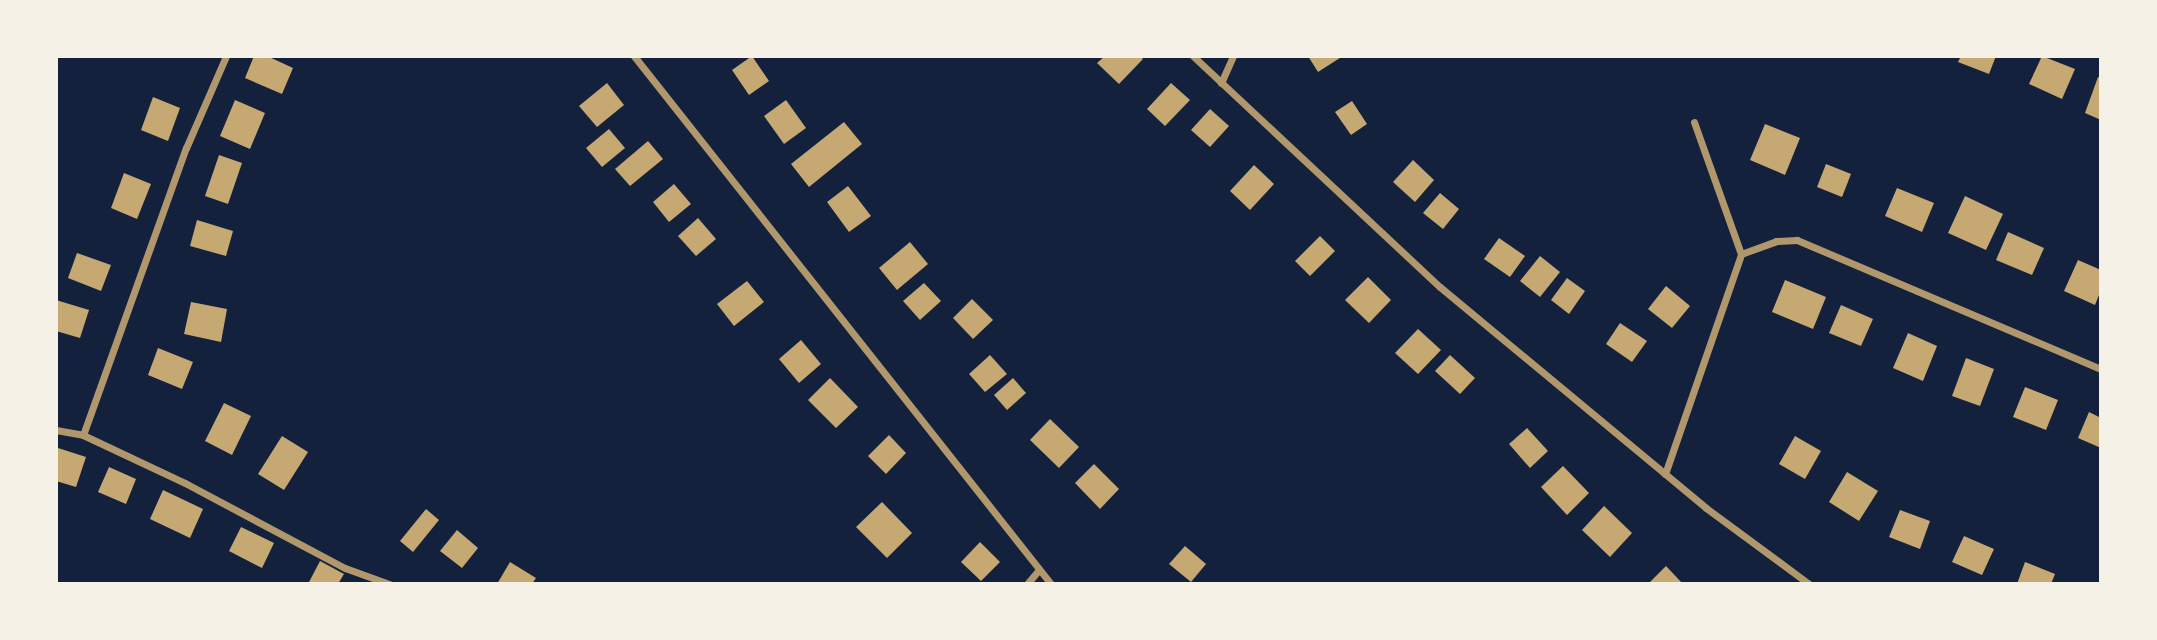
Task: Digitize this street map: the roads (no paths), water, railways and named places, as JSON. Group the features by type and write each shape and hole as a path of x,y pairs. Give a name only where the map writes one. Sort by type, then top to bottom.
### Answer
{"street":[{"path":"83,435 186,148 226,56"},
{"path":"634,56 1038,571 1051,584"},
{"path":"1193,56 1440,287 1665,474 1809,584"},
{"path":"1221,83 1233,56"},
{"path":"1665,474 1741,254 1694,121"},
{"path":"1741,254 1776,242 1797,240 2101,369"},
{"path":"56,430 83,435 185,483 345,568 389,584"},
{"path":"1027,584 1038,571"}]}
